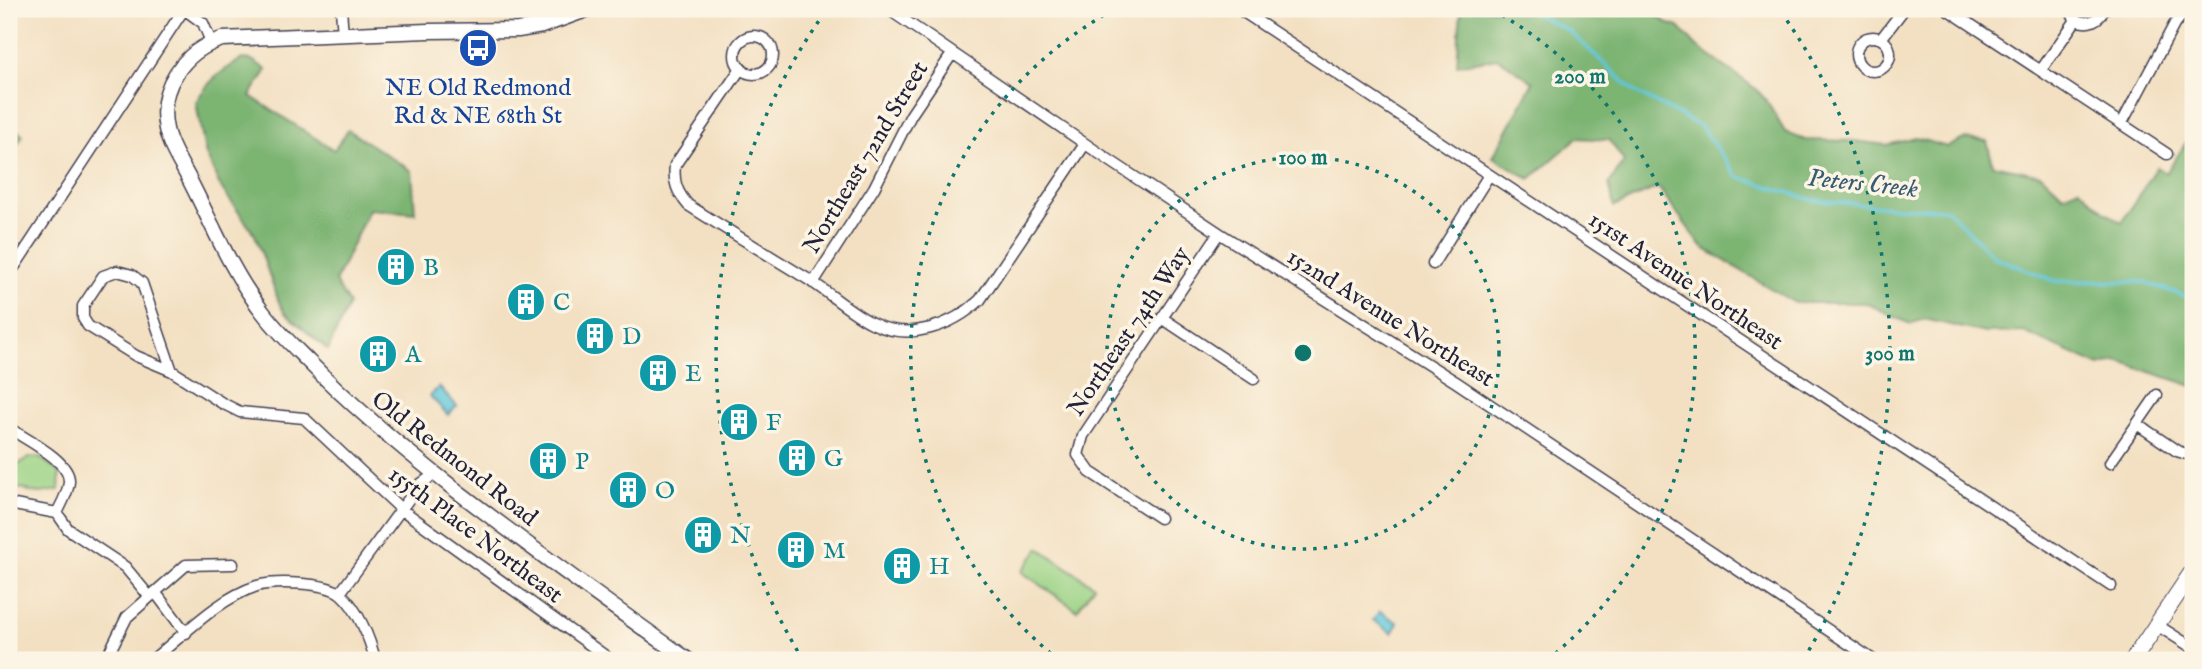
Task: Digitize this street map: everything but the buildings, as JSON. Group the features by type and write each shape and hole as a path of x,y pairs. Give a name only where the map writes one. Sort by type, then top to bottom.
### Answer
{"main road":[{"name":"Old Redmond Road","path":"589,9 542,26 518,30 234,37 211,42 186,59 172,80 164,115 166,130 241,279 263,313 353,406 435,474 575,581 688,660"},
{"path":"2133,660 2193,571"}],"street":[{"path":"9,275 184,9 203,23 211,42"},
{"path":"341,9 343,36"},
{"name":"152nd Avenue Northeast","path":"888,9 1085,145 1456,383 1873,660"},
{"name":"151st Avenue Northeast","path":"1238,9 2111,586"},
{"path":"1881,39 1904,9"},
{"path":"1947,9 2167,154"},
{"path":"2068,9 2076,20 2088,23 2094,21 2104,9"},
{"path":"2122,123 2174,25 2182,15 2192,9"},
{"path":"2041,70 2076,20"},
{"name":"Northeast 72nd Street","path":"813,283 874,188 911,115 952,54"},
{"path":"741,68 675,165 674,178 678,193 688,205 876,326 909,331 929,329 967,313 980,300 1085,145"},
{"path":"1433,264 1489,175"},
{"name":"Northeast 74th Way","path":"1160,518 1090,472 1078,455 1083,436 1219,233"},
{"name":"155th Place Northeast","path":"172,371 142,283 132,275 117,271 103,276 83,306 83,318 88,326 136,356 172,371 240,412 304,418 401,509 611,660"},
{"path":"1162,318 1254,379"},
{"path":"2109,463 2157,395"},
{"path":"2137,424 2177,451 2193,456"},
{"path":"9,431 58,460 66,469 70,479 67,494 57,513"},
{"path":"340,593 419,485 435,474"},
{"path":"9,505 57,513 68,529 125,567 186,633"},
{"path":"107,657 127,617 186,565 233,564"},
{"path":"152,660 222,605 256,587 279,582 308,584 340,593 363,624 374,660"},
{"path":"2157,625 2193,648"}],"green space":[{"path":"1461,9 1652,9 1667,23 1679,27 1696,46 1756,89 1766,100 1785,132 1805,140 1887,145 1916,138 1947,147 1964,139 1987,141 1993,165 2042,175 2063,195 2079,188 2105,212 2122,222 2157,167 2166,173 2193,132 2193,386 2117,361 2100,366 2024,332 1985,333 1924,319 1910,324 1866,303 1795,303 1702,247 1658,187 1614,207 1609,184 1624,161 1609,140 1577,138 1530,179 1493,157 1533,82 1498,58 1457,65"},
{"path":"242,59 252,60 267,70 250,96 334,150 348,130 412,171 415,213 369,209 335,282 349,304 328,350 284,312 255,235 220,186 205,152 196,102 216,77"},
{"path":"9,125 23,135 9,157"},
{"path":"31,457 40,458 60,473 59,490 41,493 23,488 14,490 9,486 12,468"},
{"path":"1039,548 1094,586 1077,610 1022,572"}],"water":[{"path":"439,387 457,406 448,415 430,396"},
{"path":"1380,611 1398,623 1392,633 1373,620"}],"waterway":[{"name":"Peters Creek","path":"1525,9 1569,31 1635,92 1700,126 1738,177 1813,200 1947,209 1994,257 2055,281 2145,282 2193,299"}],"place":[{"name":"NE Old Redmond Rd & NE 68th St","path":"478,48"},
{"name":"B","path":"396,267"},
{"name":"C","path":"526,302"},
{"name":"D","path":"595,336"},
{"name":"A","path":"378,354"},
{"name":"E","path":"658,373"},
{"name":"F","path":"739,422"},
{"name":"G","path":"797,458"},
{"name":"P","path":"548,461"},
{"name":"O","path":"628,490"},
{"name":"N","path":"703,535"},
{"name":"M","path":"796,550"},
{"name":"H","path":"902,566"}]}
